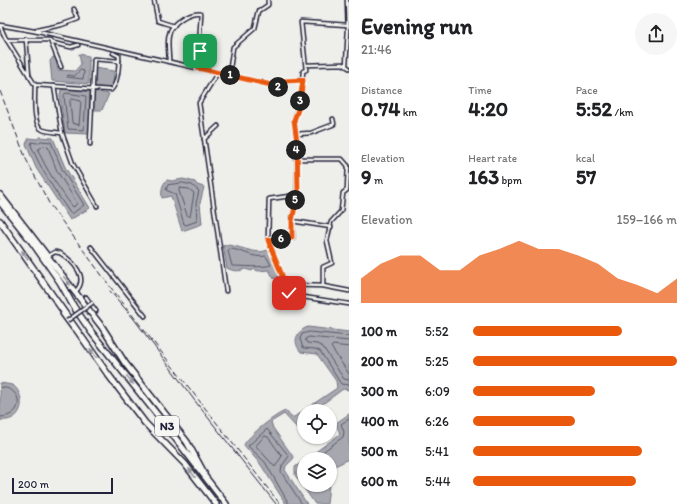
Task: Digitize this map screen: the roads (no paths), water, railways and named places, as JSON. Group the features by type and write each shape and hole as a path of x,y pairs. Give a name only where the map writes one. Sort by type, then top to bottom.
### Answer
{"highway":[{"path":"0,195 102,327 117,352 187,442 205,474"},
{"name":"N3","path":"0,202 32,242 60,282 84,322 159,416 226,504"},
{"name":"N3","path":"0,221 107,373 152,431 185,464 216,504"}],"street":[{"path":"154,0 158,20 174,26"},
{"path":"229,75 233,47 254,28 259,12 268,5 268,0"},
{"path":"346,65 348,25 347,0"},
{"path":"34,31 61,25 78,19 74,9"},
{"path":"169,61 169,35 174,26 187,15 201,12 198,68"},
{"path":"268,240 292,238 292,221 297,194 296,134 294,120 299,107 303,71 306,70 301,22 348,25"},
{"path":"0,26 34,31 280,87 284,81 303,80"},
{"path":"0,26 35,85 36,121 38,127 42,130 62,133"},
{"path":"7,40 45,39 54,44 71,47 78,45"},
{"path":"26,40 29,76"},
{"path":"52,42 61,67"},
{"path":"35,85 111,90 116,83 119,61 119,56 113,52"},
{"path":"90,144 94,59 119,61"},
{"path":"306,65 346,65 349,68"},
{"path":"218,72 199,104 226,291"},
{"path":"54,86 62,133 73,164 97,206"},
{"path":"296,134 311,133 332,125 334,124 333,119"},
{"path":"203,139 218,126"},
{"path":"296,159 342,159 349,166 347,190 343,194 341,212 332,220 327,241 332,264 323,267 323,286"},
{"path":"297,194 269,199 268,240 285,285 292,296 349,304"},
{"path":"292,221 331,227"},
{"path":"91,247 145,316"},
{"path":"48,256 56,252 60,253 80,274 82,280 81,286 75,292"},
{"path":"285,285 323,286 349,291"},
{"path":"86,297 92,303 96,311"},
{"path":"67,321 92,303"},
{"path":"62,314 72,329"}],"water":[{"path":"79,54 89,56 89,84 52,81 50,61 53,57 56,58 58,70 75,71 81,64"},
{"path":"94,68 114,71 113,85 109,88 94,87"},
{"path":"61,90 91,92 89,134 65,133 60,95"},
{"path":"93,91 109,94 102,110 92,110"},
{"path":"40,137 53,138 65,167 90,208 70,220 36,168 26,144 29,138 37,139"},
{"path":"183,179 195,182 197,185 204,187 200,203 202,224 182,231 171,196 162,198 162,193 163,186 167,180 172,181"},
{"path":"223,245 235,246 257,252 268,250 279,276 274,279 269,270 258,271 254,269 252,271 245,269 236,271 227,268"},
{"path":"308,327 349,332 349,390 343,389 323,404 313,404 337,388 336,381 317,354 301,352 298,348 296,341 297,337 298,334"},
{"path":"0,383 13,385 18,390 20,396 21,403 18,414 7,420 0,420"},
{"path":"286,411 291,417 297,415 297,428 284,414 271,422 273,428 294,458 286,466 285,470 297,489 297,492 299,492 307,504 286,504 261,465 244,445 256,431 282,412"},
{"path":"349,414 349,459 337,465 337,452 316,452 326,444 337,444 337,436 340,434 337,422"},
{"path":"297,466 297,478 295,475 295,467"},
{"path":"307,492 328,492 327,504 315,504"}],"tram line":[{"path":"110,291 134,319 195,401 276,504"}],"railway":[{"path":"0,91 26,159 50,205 112,289 280,504"}]}
